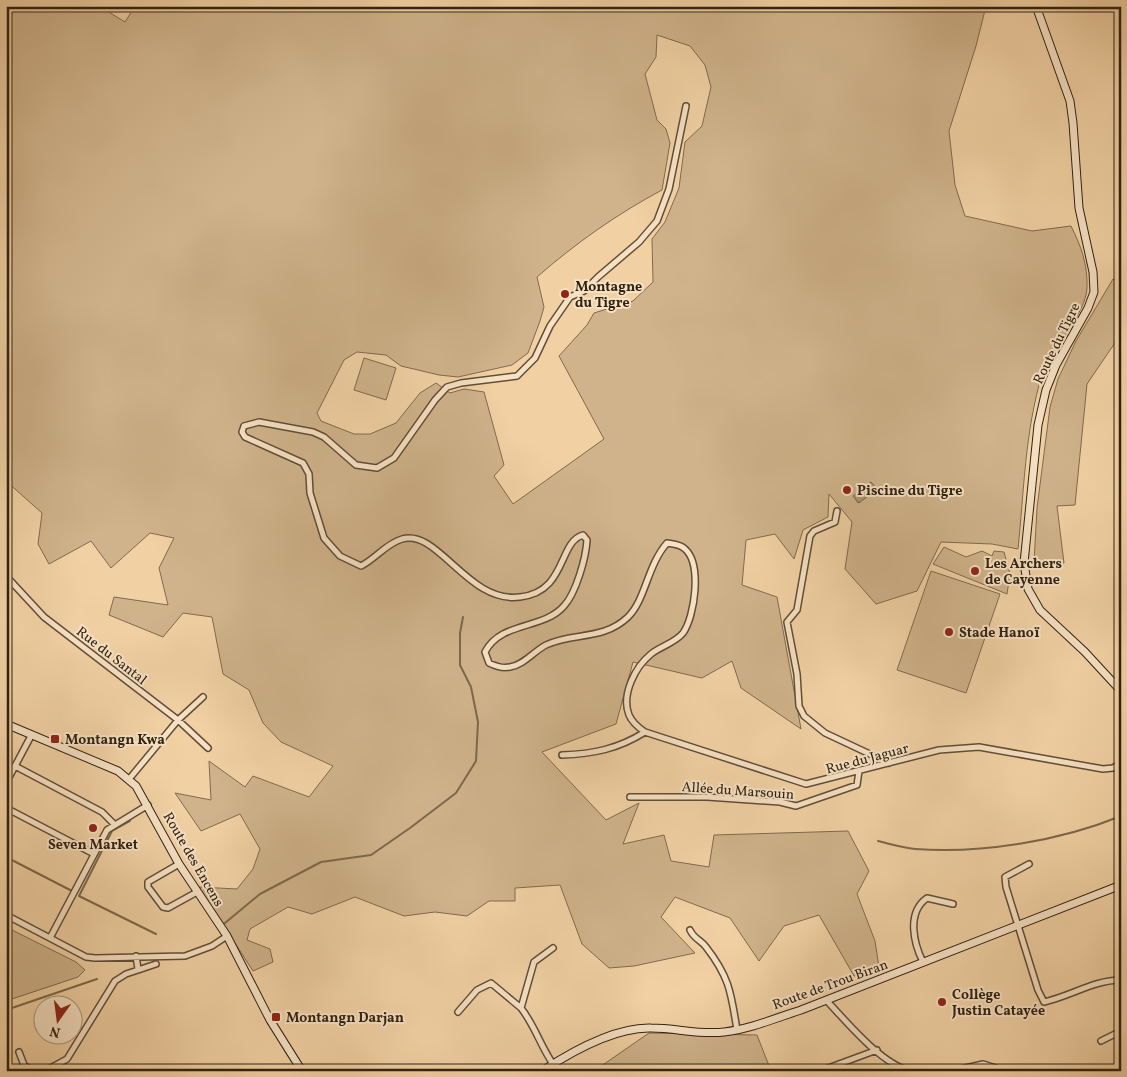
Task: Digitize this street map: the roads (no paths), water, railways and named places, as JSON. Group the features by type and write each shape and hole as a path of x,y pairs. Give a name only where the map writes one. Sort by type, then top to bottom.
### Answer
{"main road":[{"name":"Route du Tigre","path":"1036,6 1070,101 1077,189 1094,292 1088,308 1056,365 1046,390 1038,425 1024,576 1032,600 1040,610 1085,652 1120,689"},
{"name":"Route des Encens","path":"6,724 118,771 130,778 148,805 179,864 227,936 270,1020 302,1071"},
{"name":"Route de Trou Biran","path":"542,1071 621,1031 638,1028 708,1033 737,1030 826,1000 1121,885"}],"street":[{"name":"Rue du Jaguar","path":"686,106 669,189 657,221 639,242 598,276 584,291 570,297 550,326 536,358 517,376 461,383 448,387 435,400 394,458 377,468 356,465 324,437 300,428 259,422 244,426 242,432 245,438 258,445 296,458 303,463 309,474 310,493 324,538 340,556 361,566 402,539 414,538 422,540 435,548 491,595 519,598 532,595 558,574 568,546 575,537 583,535 587,540 586,555 571,596 564,607 537,622 499,635 490,642 485,652 488,663 497,667 511,667 546,645 559,640 588,636 616,625 636,607 653,563 667,543 686,549 693,564 695,579 694,599 683,632 671,643 653,652 644,660 636,672 626,701 629,716 644,732 715,757 806,784 859,772 939,750 964,747 979,747 1104,769 1113,768 1121,763"},
{"path":"837,511 835,522 814,531 810,536 799,587 797,610 787,622 797,674 799,706 809,721 825,733 889,764"},
{"name":"Rue du Santal","path":"6,576 44,617 178,720 208,748"},
{"path":"1120,689 1121,696"},
{"path":"130,778 178,720 203,697"},
{"path":"562,755 597,753 626,742 644,732"},
{"path":"6,783 32,736"},
{"path":"15,766 102,812 114,824"},
{"name":"Allée du Marsouin","path":"630,796 707,797 780,802 796,806 857,784 859,772"},
{"path":"50,938 107,830 148,805"},
{"path":"6,808 94,854"},
{"path":"179,864 148,882 148,887 163,907 168,908 197,892"},
{"path":"1029,864 1005,877 1006,887 1038,990 1044,1002 1060,998 1105,980 1121,980"},
{"path":"923,962 913,936 919,906 927,898 953,904"},
{"path":"6,915 86,957 185,956 212,946 227,936"},
{"path":"690,930 693,936 706,946 726,975 730,985 737,1030"},
{"path":"521,1008 534,962 553,948"},
{"path":"136,956 138,969"},
{"path":"45,1071 67,1059 115,982 138,969 156,964"},
{"path":"458,1012 477,990 491,983 521,1008 534,1024 545,1053 553,1064"},
{"path":"826,1000 893,1064 910,1071"},
{"path":"1101,1041 1121,1032"},
{"path":"820,1071 877,1050"},
{"path":"19,1052 24,1065 33,1071"},
{"path":"952,1071 983,1064 1005,1071"}],"waterway":[{"path":"225,923 260,894 321,862 371,855 456,793 476,761 478,722 471,687 460,665 460,633 463,617"},
{"path":"878,841 915,849 940,850 993,847 1046,839 1097,825 1121,816"},
{"path":"130,821 112,831 79,896 156,934"},
{"path":"6,857 72,891"},
{"path":"6,1010 97,979"}],"place":[{"name":"Montagne du Tigre","path":"565,294"},
{"name":"Piscine du Tigre","path":"847,490"},
{"name":"Les Archers de Cayenne","path":"975,571"},
{"name":"Stade Hanoï","path":"949,632"},
{"name":"Montangn Kwa","path":"55,739"},
{"name":"Seven Market","path":"93,828"},
{"name":"Collège Justin Catayée","path":"942,1002"},
{"name":"Montangn Darjan","path":"276,1017"}]}
